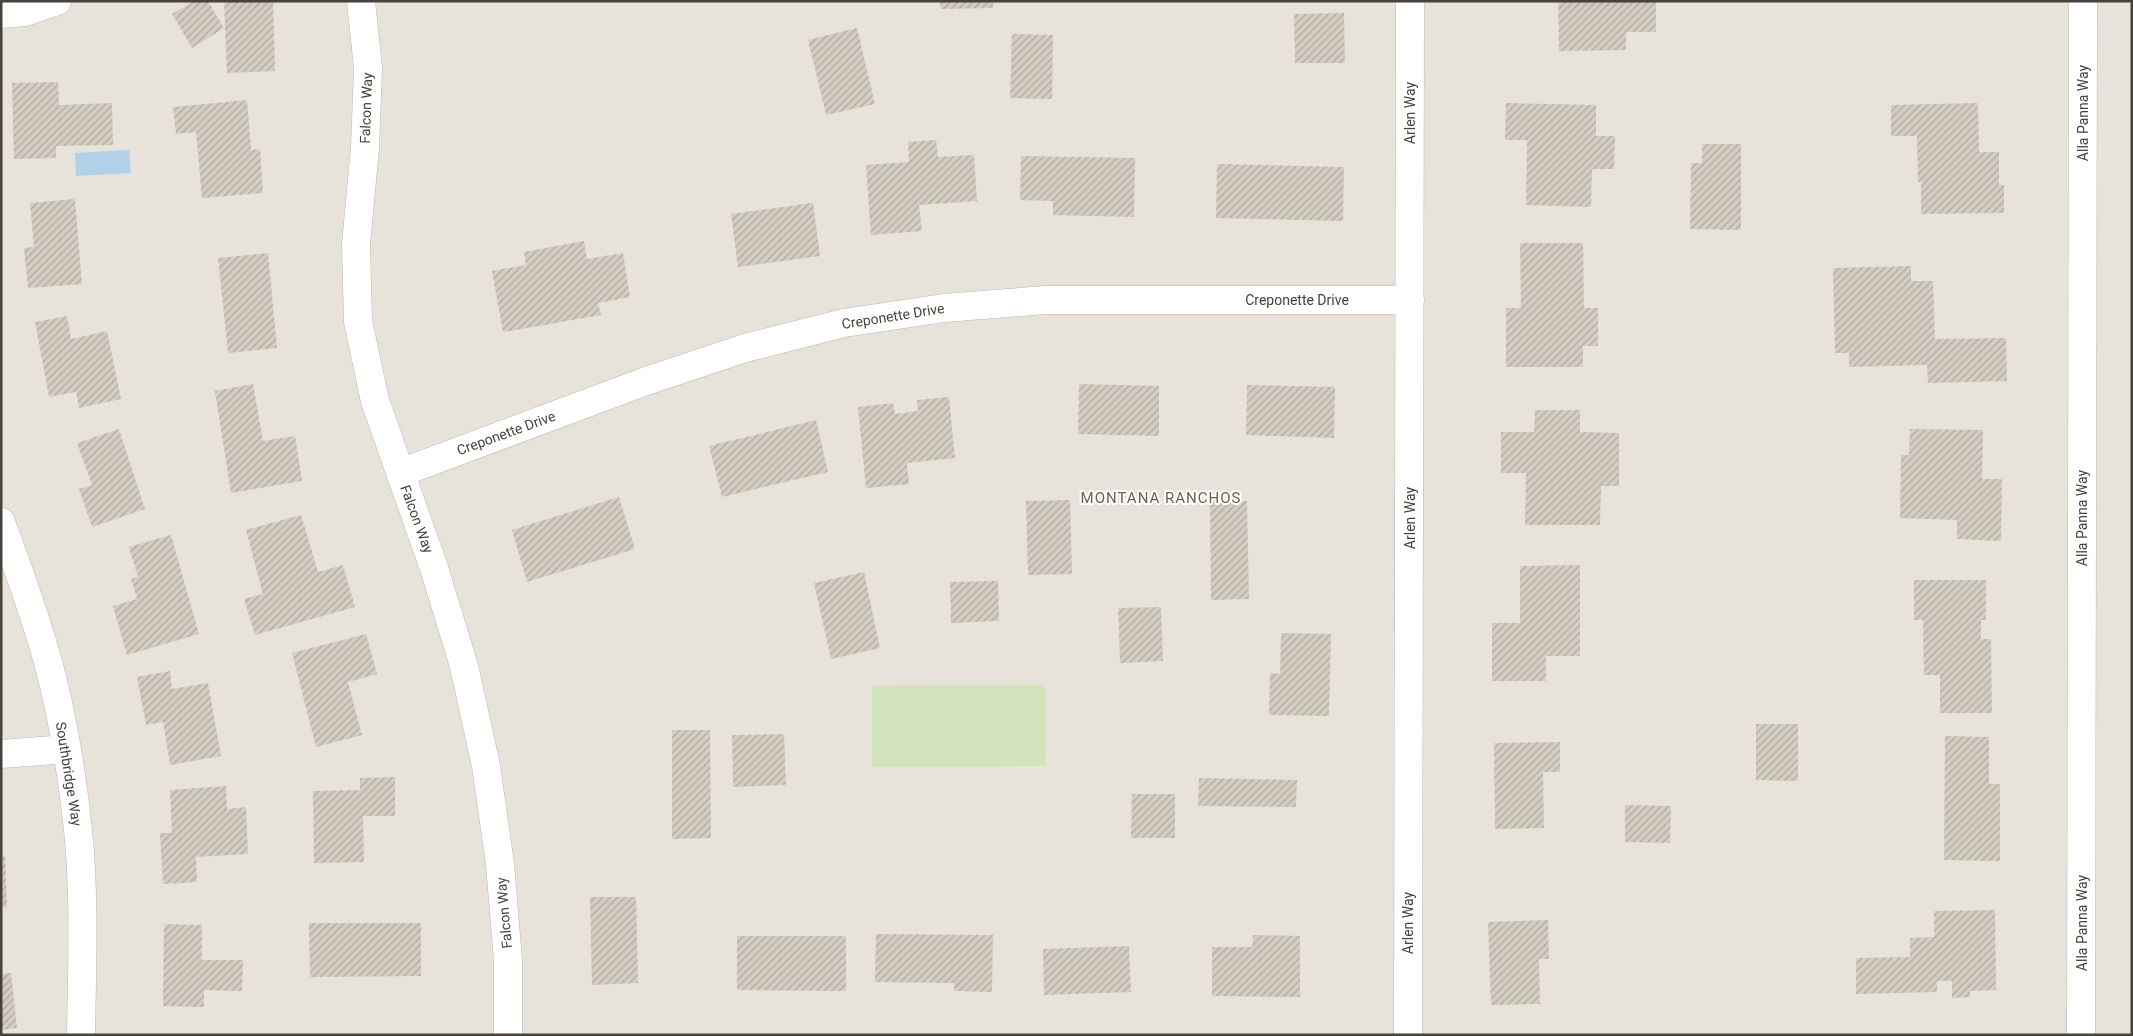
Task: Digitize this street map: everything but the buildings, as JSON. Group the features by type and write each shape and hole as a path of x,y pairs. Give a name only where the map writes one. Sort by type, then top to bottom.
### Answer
{"street":[{"path":"1,14 25,12 58,1"},
{"name":"Falcon Way","path":"361,1 368,68 365,148 356,244 358,321 375,400 434,568 464,666 486,766 500,864 508,961 508,1035"},
{"name":"Arlen Way","path":"1408,1035 1410,1"},
{"name":"Alla Panna Way","path":"2081,1035 2083,1"},
{"name":"Creponette Drive","path":"400,473 658,377 745,348 844,323 944,308 1046,300 1410,300"},
{"name":"Southbridge Way","path":"1,522 22,578 48,663 67,749 78,831 82,927 81,1035"},
{"path":"1,754 67,749"}],"shaded area":[{"path":"1,1 2132,1 2132,1035 1,1035"}],"green space":[{"path":"1045,685 1046,766 872,767 872,686"}],"water":[{"path":"129,150 131,173 76,176 75,153"}],"district":[{"name":"MONTANA RANCHOS","path":"1161,498"}]}
